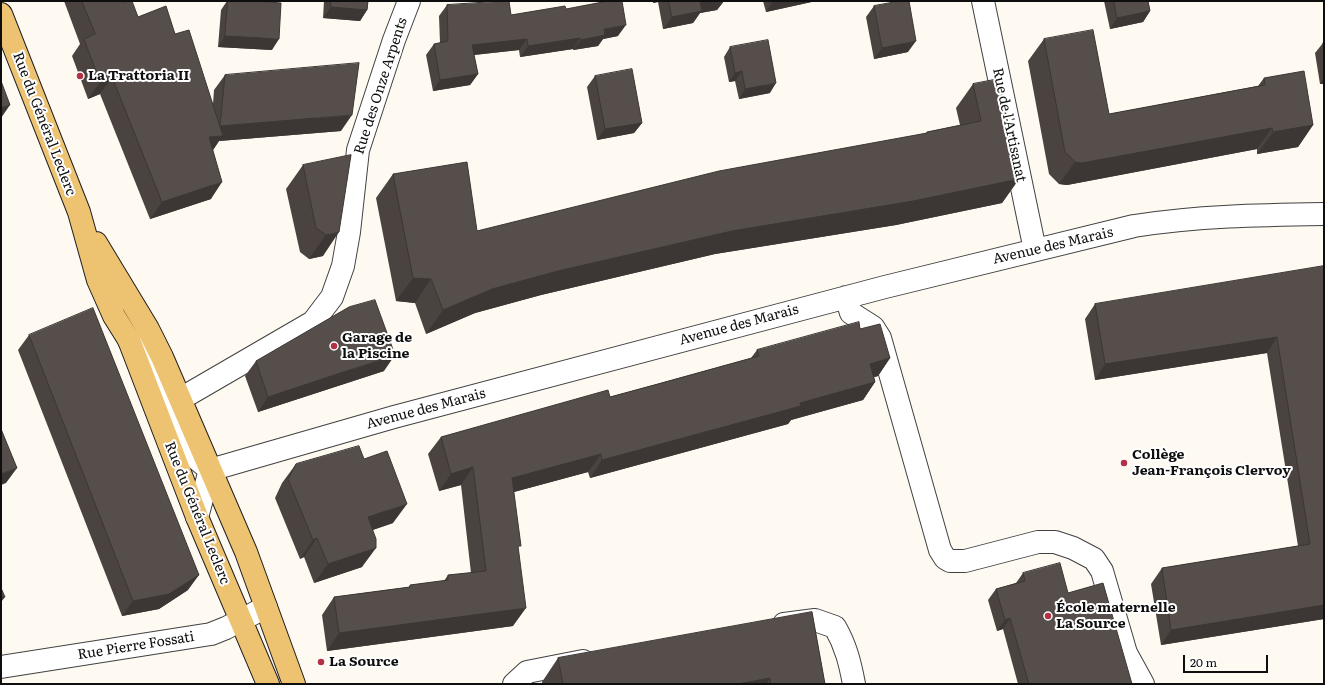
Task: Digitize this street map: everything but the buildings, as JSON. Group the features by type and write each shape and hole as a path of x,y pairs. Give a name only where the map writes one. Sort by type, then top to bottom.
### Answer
{"main road":[{"name":"Rue du Général Leclerc","path":"1,14 79,212 98,280 114,316 129,340 197,516 268,684"},
{"name":"Rue du Général Leclerc","path":"79,212 111,269 148,329 175,402 210,470 246,552 294,684"}],"street":[{"name":"Rue des Onze Arpents","path":"175,402 313,322 332,297 343,266 349,232 358,150 394,40 409,1"},
{"name":"Rue de l'Artisanat","path":"983,1 1035,250"},
{"name":"Avenue des Marais","path":"210,470 394,417 846,297 1134,226 1163,221 1237,215 1324,214"},
{"path":"846,297 850,312 873,327 880,338 940,550 945,558 950,561 965,561 1038,542 1055,542 1073,548 1094,558 1102,571 1126,652 1143,684"},
{"name":"Rue du Général Leclerc","path":"129,340 150,358 175,402"},
{"path":"197,516 210,470"},
{"name":"Rue Pierre Fossati","path":"1,667 211,634 266,607"},
{"path":"764,627 815,620 835,627 844,641 854,684"},
{"path":"514,684 527,672 536,669 601,657"}],"place":[{"name":"La Trattoria II","path":"80,76"},
{"name":"Garage de la Piscine","path":"334,346"},
{"name":"Collège Jean-François Clervoy","path":"1124,463"},
{"name":"École maternelle La Source","path":"1048,616"},
{"name":"La Source","path":"321,662"}]}
